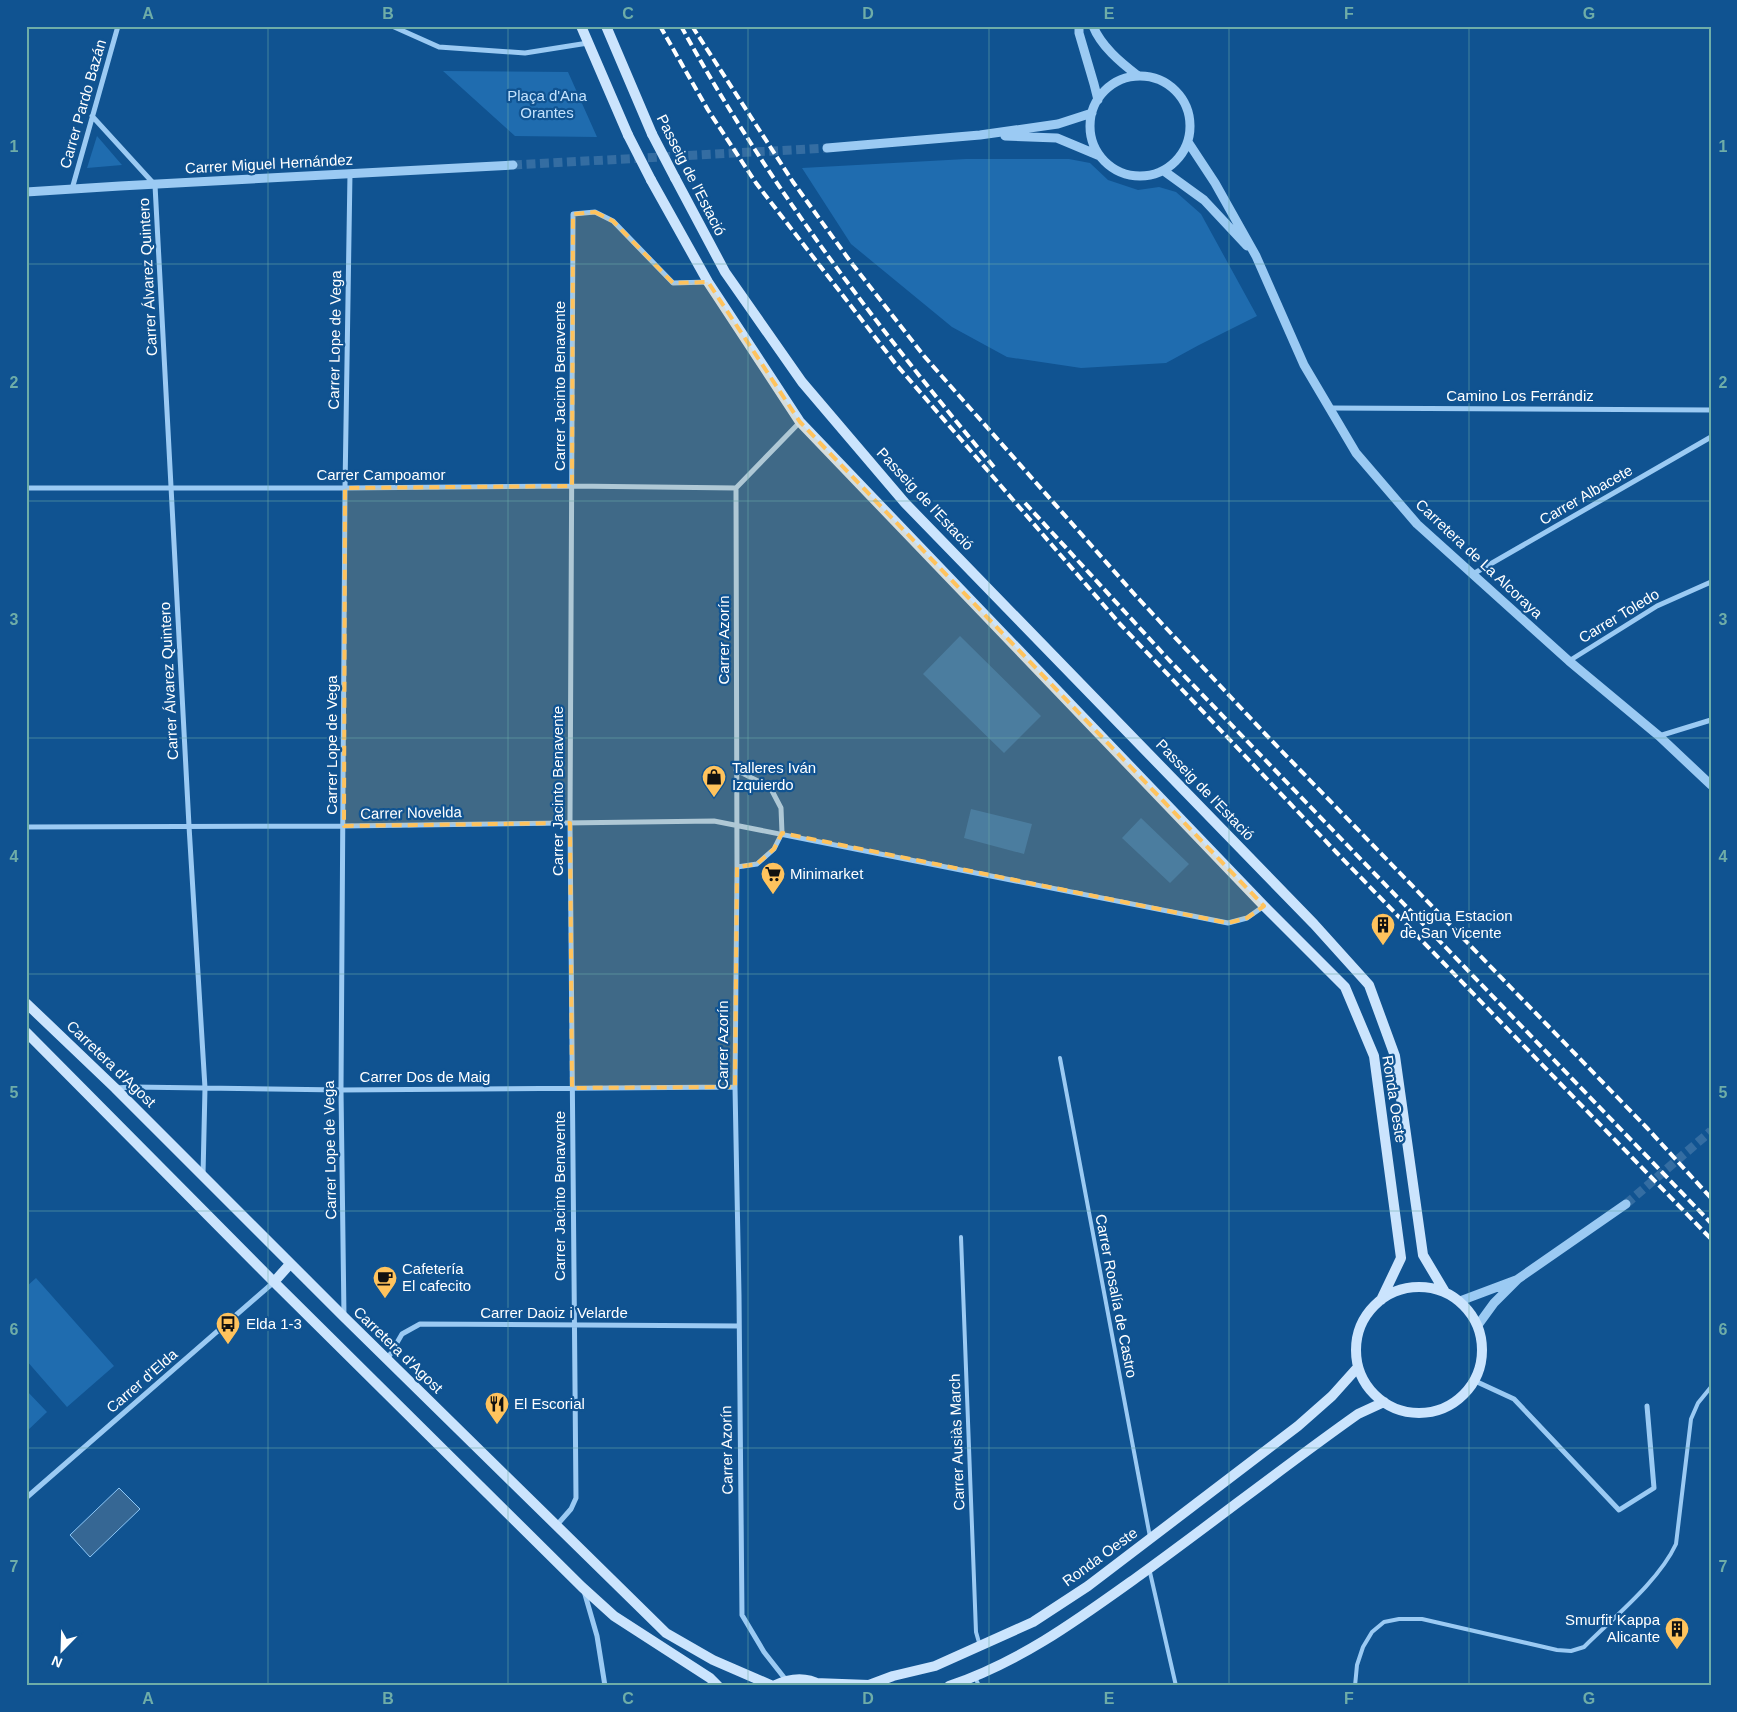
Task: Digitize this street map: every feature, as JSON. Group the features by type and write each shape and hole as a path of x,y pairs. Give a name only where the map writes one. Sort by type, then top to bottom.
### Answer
{"main road":[{"path":"582,26 628,135 651,180 708,282 800,422 1264,906"},
{"name":"Passeig de l'Estació","path":"606,26 652,134 725,272 802,382 905,503 1314,924"},
{"name":"Ronda Oeste","path":"1264,906 1345,987 1374,1056 1401,1258 1381,1300 1362,1322 1356,1345 1358,1367 1363,1379 1374,1394 1384,1402 1401,1410 1431,1412 1452,1405 1475,1381 1484,1353 1478,1325 1460,1301 1445,1292 1416,1286 1381,1300"},
{"name":"Ronda Oeste","path":"1314,924 1369,985 1395,1056 1422,1255 1445,1292"},
{"name":"Carretera d'Agost","path":"26,1003 115,1088 387,1360 666,1633 713,1660 773,1686"},
{"path":"26,1032 274,1282 582,1587 614,1616 710,1678 718,1686"},
{"path":"274,1282 290,1264"},
{"name":"Ronda Oeste","path":"786,1680 801,1679 818,1684 870,1685 893,1676 935,1666 1033,1622 1088,1586 1298,1426 1332,1396 1358,1367"},
{"path":"949,1686 977,1682 1025,1653 1149,1568 1358,1414 1384,1402"},
{"path":"773,1686 786,1680"}],"street":[{"name":"Carrer Pardo Bazán","path":"72,189 118,26"},
{"path":"392,26 439,47 525,53 588,43"},
{"path":"1079,26 1079,33 1098,100"},
{"path":"1093,26 1097,37 1122,64 1137,75 1162,80 1181,95 1191,118 1188,142 1179,159 1164,171 1151,175 1136,176 1123,173 1110,166 1100,156 1091,135 1092,113 1101,94 1117,81 1137,75"},
{"path":"826,148 980,135 1058,124 1092,113"},
{"path":"92,116 155,185"},
{"path":"980,135 1057,138 1100,156"},
{"name":"Carretera de La Alcoraya","path":"1188,142 1215,183 1256,256 1304,365 1356,453 1411,516 1473,574 1569,661 1659,736 1711,785"},
{"name":"Carrer Miguel Hernández","path":"26,192 512,165"},
{"name":"Carretera de La Alcoraya","path":"1164,171 1204,200 1256,256"},
{"name":"Carrer Lope de Vega","path":"344,1317 341,1090 345,488 350,173"},
{"name":"Carrer Álvarez Quintero","path":"155,185 205,1088 203,1177"},
{"name":"Carrer Jacinto Benavente","path":"557,1525 571,1509 576,1498 570,822 573,214 595,212 613,221 672,283 708,282"},
{"name":"Camino Los Ferrándiz","path":"1329,408 1711,410"},
{"path":"736,488 800,422"},
{"name":"Carrer Albacete","path":"1473,574 1711,437"},
{"name":"Carrer Campoamor","path":"26,488 572,486 736,488"},
{"name":"Carrer Azorín","path":"736,488 737,867 735,1087 742,1615 764,1652 786,1680"},
{"name":"Carrer Toledo","path":"1569,661 1657,606 1711,582"},
{"path":"1659,736 1711,720"},
{"path":"736,770 770,786 781,808 782,834 774,849 757,864 737,867"},
{"name":"Carrer Novelda","path":"26,827 344,826 714,821 1228,923 1247,918 1264,906"},
{"name":"Carrer Dos de Maig","path":"115,1088 133,1086 341,1090 735,1087"},
{"path":"1478,1325 1494,1303 1518,1279 1626,1204"},
{"path":"1460,1301 1518,1279"},
{"name":"Carrer d’Elda","path":"26,1498 274,1282"},
{"name":"Carrer Daoiz i Velarde","path":"387,1360 402,1334 420,1324 739,1326"},
{"path":"1475,1381 1514,1399 1619,1510 1654,1488 1648,1406"},
{"path":"582,1587 598,1636 605,1686"}],"lane":[{"name":"Carrer Rosalía de Castro","path":"1060,1058 1150,1539"},
{"name":"Carrer Ausiàs March","path":"961,1238 976,1632 980,1646"},
{"path":"1356,1686 1358,1665 1363,1647 1372,1632 1384,1622 1399,1618 1422,1619 1557,1650 1571,1651 1584,1647 1653,1579 1670,1557 1676,1544 1691,1419 1698,1403 1711,1387"},
{"path":"1149,1568 1176,1686"}],"highlighted area":[{"path":"595,212 613,221 673,283 708,282 800,422 1264,906 1247,918 1228,923 782,833 774,849 757,864 737,867 735,1087 572,1088 570,823 344,826 345,488 572,486 573,214"}],"green space":[{"name":"Plaça d'Ana Orantes","path":"443,71 568,72 597,137 515,136"},
{"path":"97,136 122,165 87,168"},
{"path":"966,159 1069,159 1090,163 1108,180 1138,190 1159,187 1176,192 1201,214 1257,316 1166,363 1081,368 1007,357 952,327 851,244 802,168"},
{"path":"960,636 1041,716 1004,753 923,674"},
{"path":"971,809 1032,824 1024,854 964,838"},
{"path":"1141,818 1189,864 1170,883 1122,838"},
{"path":"36,1278 114,1366 67,1407 26,1360 26,1287"},
{"path":"26,1390 47,1412 26,1432"}],"shaded area":[{"path":"119,1488 140,1509 90,1557 70,1535"}],"tunnel":[{"path":"513,165 827,148"},
{"path":"1626,1204 1711,1131"}],"railway":[{"path":"660,26 708,110 756,183 895,363 1120,624 1337,853 1711,1239"},
{"path":"681,26 750,142 827,254 908,362 994,467"},
{"path":"692,26 793,182 850,261 924,356 1136,596 1271,740 1648,1129 1711,1198"},
{"path":"1025,503 1169,660 1711,1223"}],"place":[{"name":"Talleres Iván Izquierdo","path":"714,798"},
{"name":"Minimarket","path":"773,895"},
{"name":"Antigua Estacion de San Vicente","path":"1383,946"},
{"name":"Cafetería El cafecito","path":"385,1299"},
{"name":"Elda 1-3","path":"228,1345"},
{"name":"El Escorial","path":"497,1425"},
{"name":"Smurfit Kappa Alicante","path":"1677,1650"}]}
